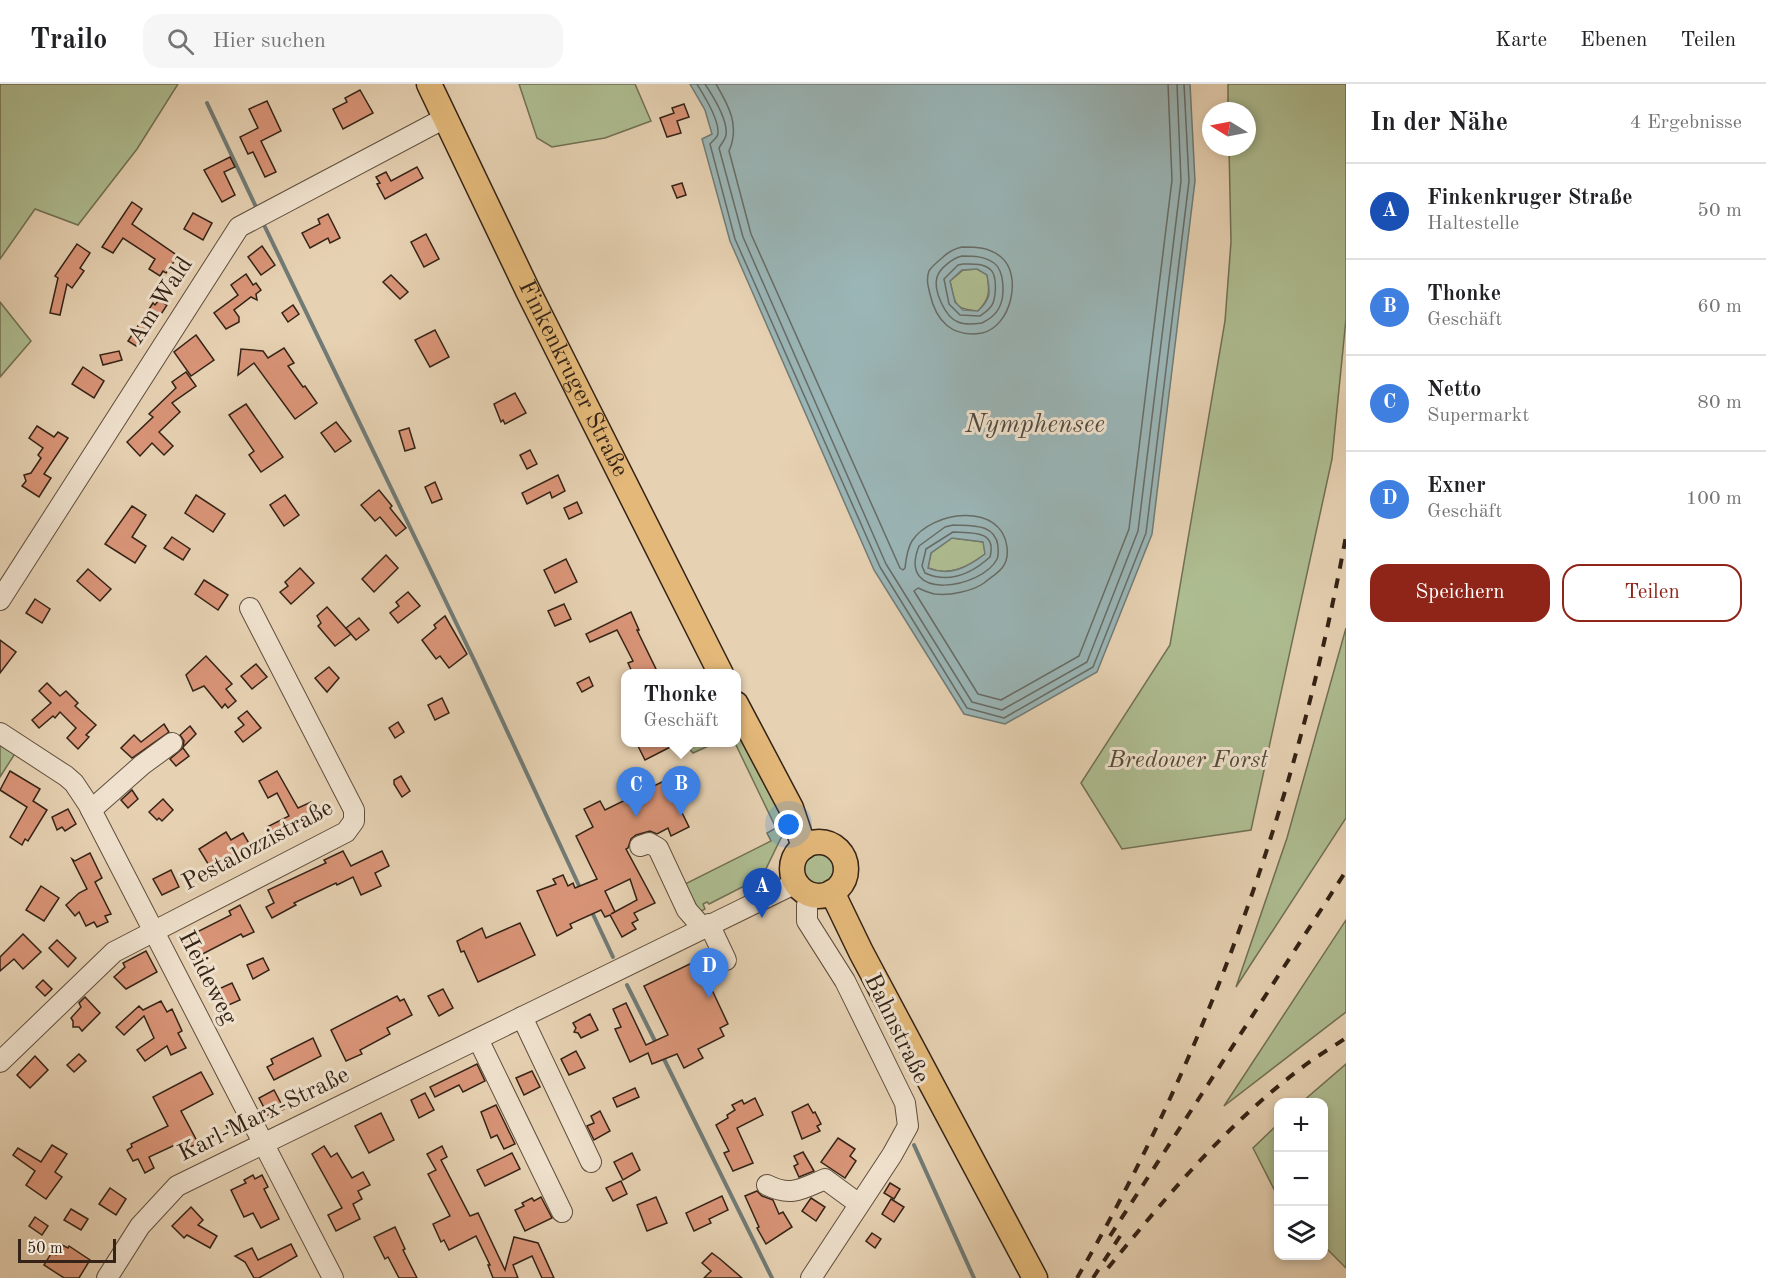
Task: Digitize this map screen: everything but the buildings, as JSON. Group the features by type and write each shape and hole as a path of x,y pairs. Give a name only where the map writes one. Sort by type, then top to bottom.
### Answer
{"main road":[{"name":"Finkenkruger Straße","path":"429,84 529,293 718,669"},
{"path":"741,713 764,756 794,783 802,796 813,844"},
{"path":"814,890 842,883 845,864 836,849 813,844 795,857 792,870 814,890 861,952 1035,1278"}],"street":[{"name":"Am Wald","path":"1,597 239,227 446,118"},
{"name":"Pestalozzistraße","path":"0,1062 114,952 346,832 354,821 354,810 250,608"},
{"name":"Heideweg","path":"0,733 66,776 81,792 92,810 333,1278"},
{"path":"92,810 142,765 172,743"},
{"path":"640,846 649,843 655,845 687,910 706,926 726,960"},
{"name":"Karl-Marx-Straße","path":"106,1278 140,1226 177,1186 706,926 814,890"},
{"name":"Bahnstraße","path":"811,1278 892,1155 908,1126 905,1103 844,981 807,921 807,905 814,890"},
{"path":"522,1017 591,1162"},
{"path":"478,1039 562,1212"},
{"path":"767,1185 779,1191 789,1192 825,1179 860,1203"}],"green space":[{"path":"0,84 178,84 137,149 78,225 35,209 0,259"},
{"path":"519,84 635,84 651,121 605,138 552,147 537,138"},
{"name":"Bredower Forst","path":"1228,84 1346,84 1346,319 1332,459 1251,830 1122,849 1081,783 1170,645 1225,321 1231,242 1229,156 1256,156 1256,102 1228,102"},
{"path":"977,269 987,274 989,285 987,299 978,311 964,309 959,307 954,300 950,281 963,270"},
{"path":"0,302 31,341 0,377"},
{"path":"952,538 984,542 985,554 972,563 951,571 936,571 928,568 931,553"},
{"name":"Bredower Forst","path":"1346,628 1346,818 1236,987 1287,838"},
{"path":"741,729 793,828 781,838 762,877 709,904 707,902 703,904 705,909 700,912 685,884 771,841 767,833 776,828 737,747 741,747"},
{"path":"0,742 16,752 0,777"},
{"path":"688,747 706,747 693,753"},
{"path":"819,850 833,856 839,870 833,884 819,890 805,884 799,870 805,856"},
{"path":"1346,920 1346,1012 1224,1106"},
{"path":"1346,1064 1346,1268 1328,1250 1328,1098 1307,1098"},
{"path":"1274,1128 1274,1189 1253,1148"}],"water":[{"name":"Nymphensee","path":"690,84 1190,84 1195,181 1152,534 1097,672 1005,724 964,714 874,570 730,241 702,139 712,134 705,110","holes":["977,269 987,275 988,298 978,311 963,310 955,302 950,281 962,270","952,538 983,542 985,554 972,563 951,571 936,571 928,568 931,553"]}],"waterway":[{"path":"207,103 256,207"},
{"path":"265,227 476,664 581,890"},
{"path":"591,910 613,957"},
{"path":"627,985 656,1043"},
{"path":"662,1055 772,1278"},
{"path":"914,1145 974,1278"}],"railway":[{"path":"1077,1278 1125,1191 1168,1102 1208,1011 1243,919 1275,825 1302,729 1326,633 1346,536"},
{"path":"1110,1236 1346,871"},
{"path":"1108,1268 1152,1215 1222,1138 1300,1069 1346,1038"},
{"path":"1093,1278 1124,1230"}],"place":[{"name":"Thonke","path":"681,816"},
{"name":"Netto","path":"636,817"},
{"name":"Finkenkruger Straße","path":"762,918"},
{"name":"Exner","path":"709,998"}]}
